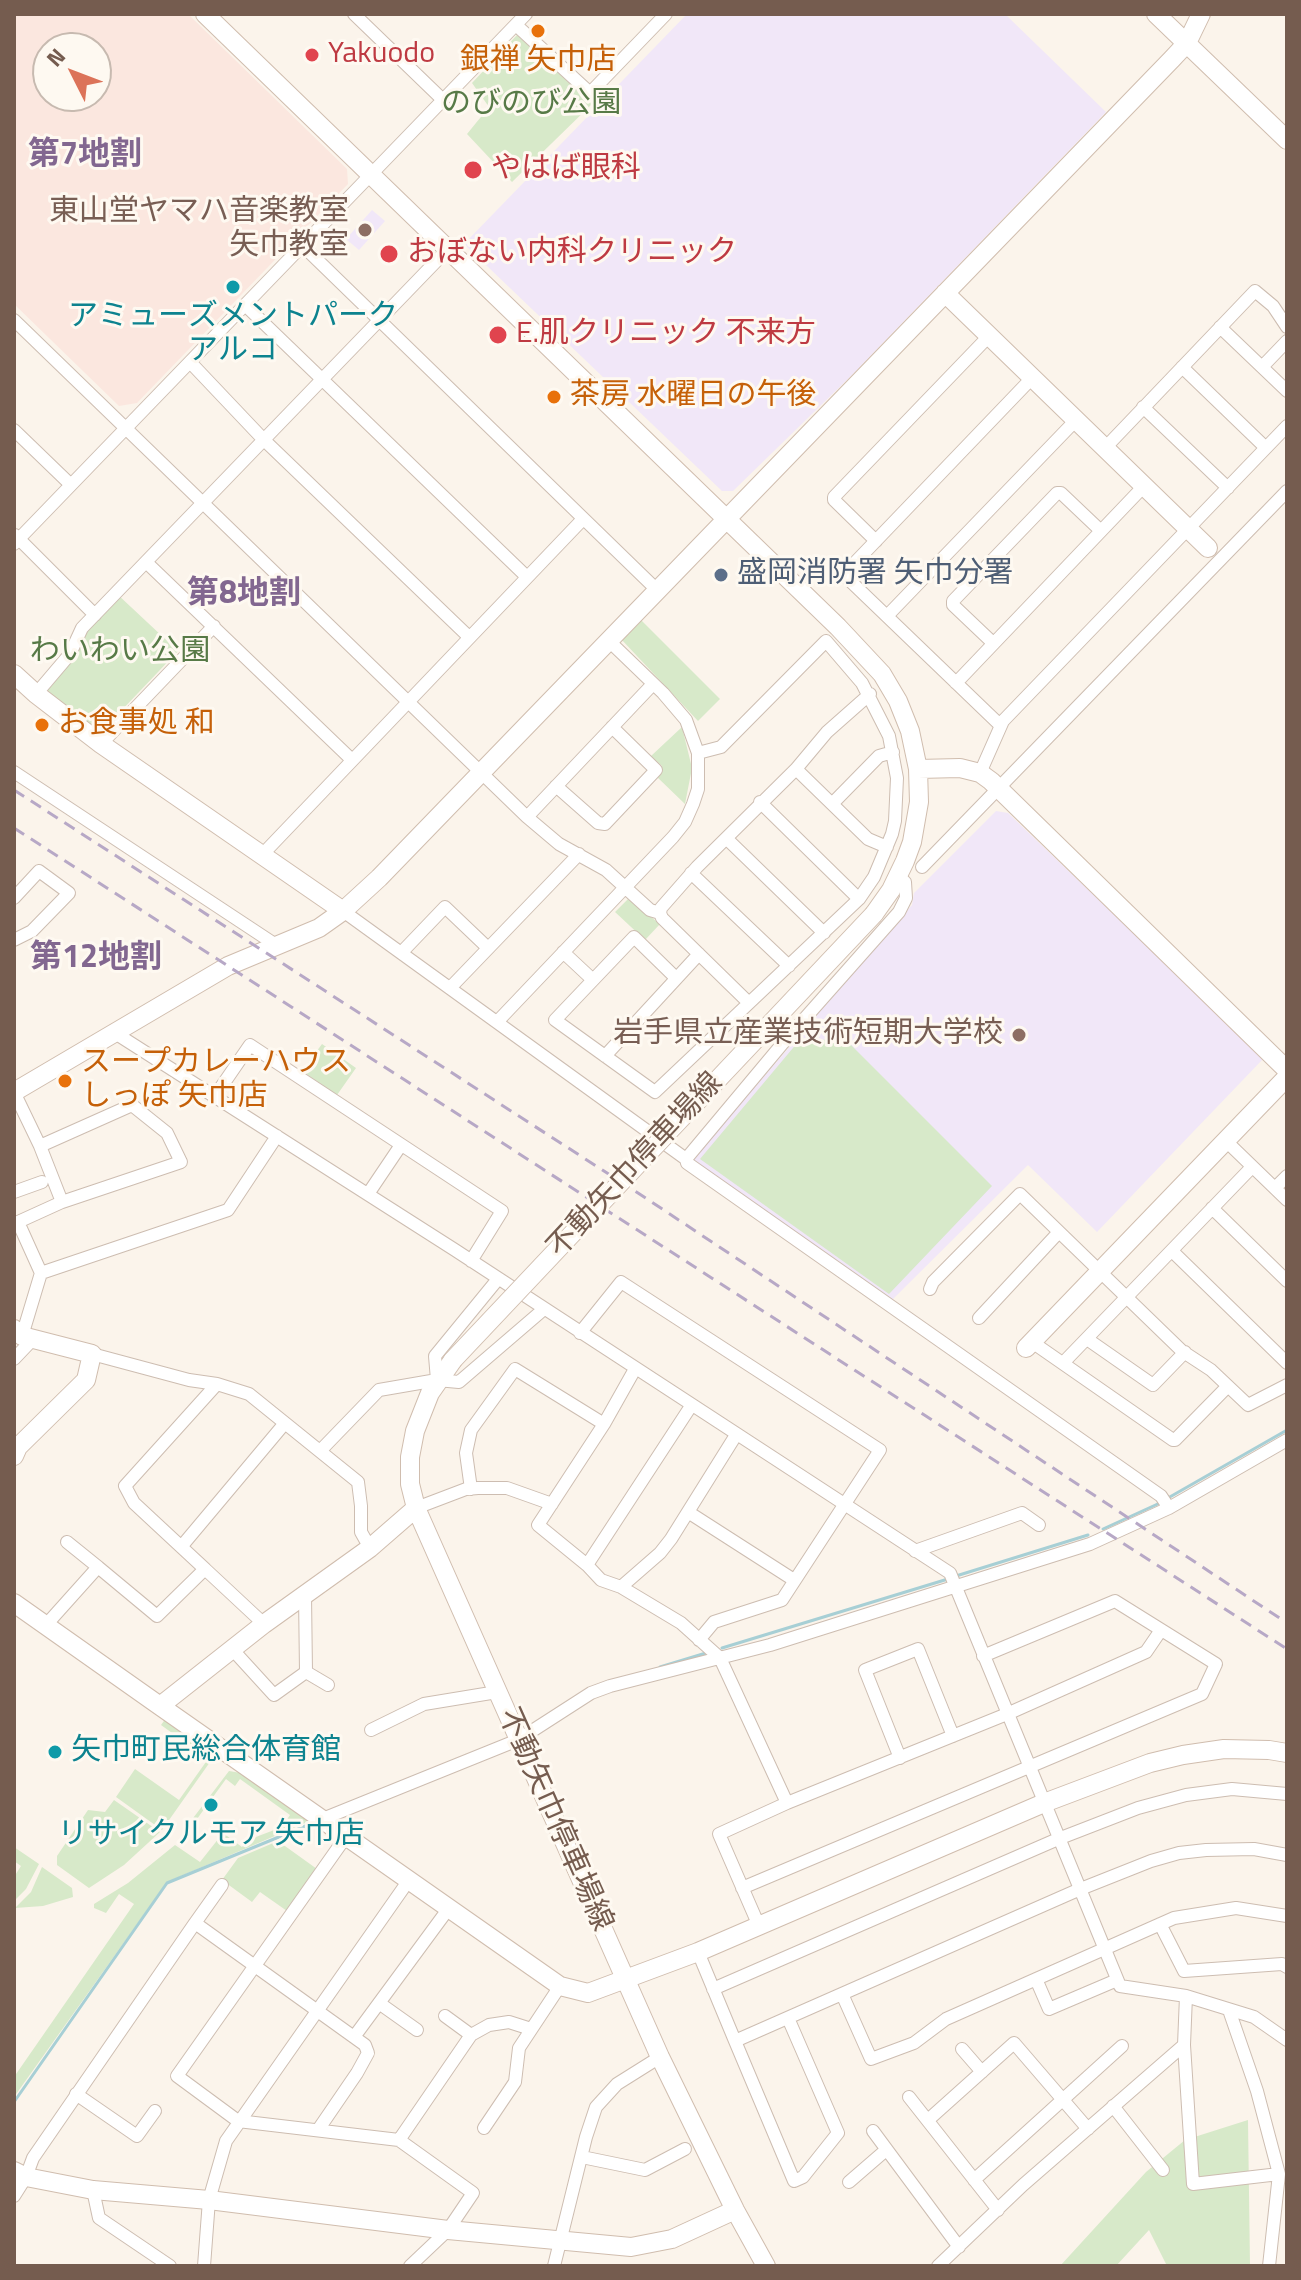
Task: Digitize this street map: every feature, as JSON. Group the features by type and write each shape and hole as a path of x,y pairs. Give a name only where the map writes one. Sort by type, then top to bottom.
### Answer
{"street":[{"name":"不動矢巾停車場線","path":"205,14 874,664 904,714 918,769 912,842 898,876 874,914 453,1360 437,1380 415,1431 410,1457 410,1484 416,1508 518,1740 660,2057 766,2266"},
{"path":"354,14 443,100"},
{"path":"95,615 16,539 373,175 526,14"},
{"path":"516,25 590,93 666,14"},
{"path":"1156,14 1287,140"},
{"path":"62,1202 14,1092 228,966 319,928 343,911 379,878 1187,43 1201,14"},
{"path":"303,246 656,589"},
{"path":"36,694 70,654 82,628 448,249"},
{"path":"1105,448 1255,291 1273,306 1287,327"},
{"path":"945,293 1208,548"},
{"path":"245,305 527,577"},
{"path":"14,320 527,817 559,844 606,870 650,910 660,913 749,1003"},
{"path":"1220,327 1287,391"},
{"path":"876,541 834,497 989,336"},
{"path":"1262,367 1287,341"},
{"path":"190,362 263,439 469,637"},
{"path":"1182,367 1266,448"},
{"path":"1000,725 845,576 1032,378"},
{"path":"1143,407 1228,488"},
{"path":"887,616 1076,420"},
{"path":"980,773 1000,725 1287,426"},
{"path":"14,430 71,485"},
{"path":"956,683 1144,486"},
{"path":"922,867 1287,491"},
{"path":"993,643 953,605 953,601 1057,493 1061,493 1101,531"},
{"path":"261,856 583,519"},
{"path":"146,562 351,759"},
{"path":"101,744 214,626"},
{"path":"497,1022 685,822 698,789 698,753 686,720 608,640"},
{"path":"676,978 634,937 555,1020 655,1092 859,899 874,877 892,834 896,799 889,736 870,694 826,641 721,747 698,753"},
{"path":"14,674 101,744 343,911 686,1159 687,1163 1165,1503"},
{"path":"527,817 653,684"},
{"path":"660,913 691,873 796,769 827,732 870,694"},
{"path":"556,786 598,823 605,824 656,770 612,727"},
{"path":"832,804 879,756 893,752"},
{"path":"918,769 960,768 980,773 999,788 1287,1070"},
{"path":"796,769 868,839 887,847"},
{"path":"14,772 276,945"},
{"path":"760,802 859,899"},
{"path":"727,839 824,933"},
{"path":"450,988 579,854"},
{"path":"14,898 39,871 69,893 32,931 14,940"},
{"path":"691,873 789,966"},
{"path":"686,1159 899,912 906,898 905,882 898,876"},
{"path":"401,953 445,907 488,948"},
{"path":"563,952 593,980"},
{"path":"605,1056 699,954"},
{"path":"115,1033 915,1551 953,1581 1120,1986 1186,1996 1254,2017 1287,2040"},
{"path":"215,1096 250,1045 502,1211 471,1261"},
{"path":"1228,1386 1175,1440 1063,1363 1029,1345 1287,1077"},
{"path":"14,1359 41,1273 18,1222 62,1202 181,1162 167,1133 132,1105 40,1146"},
{"path":"41,1273 228,1210 277,1136"},
{"path":"1226,1141 1287,1200"},
{"path":"368,1194 401,1145"},
{"path":"1063,1363 1252,1167"},
{"path":"1275,1188 1287,1176"},
{"path":"14,1192 42,1182"},
{"path":"930,1289 933,1282 1020,1194 1185,1352 1211,1370 1251,1406 1287,1385"},
{"path":"1212,1208 1287,1281"},
{"path":"979,1318 1059,1232"},
{"path":"1172,1251 1287,1363"},
{"path":"437,1380 435,1356 498,1279"},
{"path":"580,1333 621,1282 880,1450 782,1600 714,1622 711,1650"},
{"path":"320,1451 379,1390 437,1380 459,1382 544,1309"},
{"path":"23,1334 249,1394 358,1482 361,1532 370,1548"},
{"path":"1087,1339 1153,1385 1185,1352"},
{"path":"14,1456 18,1447 86,1380 92,1354"},
{"path":"471,1489 466,1453 471,1430 515,1369 604,1424"},
{"path":"635,1369 604,1424 538,1525 601,1580 621,1587 681,1623 711,1650 787,1803"},
{"path":"217,1384 125,1486 134,1503 264,1624"},
{"path":"587,1565 691,1406"},
{"path":"181,1547 285,1423"},
{"path":"621,1587 660,1553 736,1435"},
{"path":"320,1820 518,1740 591,1693 610,1686 711,1650 1090,1544 1287,1440"},
{"path":"160,1706 427,1502 471,1489 507,1488 552,1504"},
{"path":"688,1512 794,1580"},
{"path":"915,1551 1022,1513 1039,1525"},
{"path":"67,1542 157,1616 205,1569"},
{"path":"46,1625 98,1567"},
{"path":"305,1595 306,1672"},
{"path":"742,1888 1202,1694 1216,1664 1115,1601 983,1656"},
{"path":"14,1603 560,1986 588,1993 698,1952 1044,1803 1150,1763 1224,1749 1287,1753"},
{"path":"759,1926 719,1834 787,1803 1007,1714 1146,1652 1161,1630"},
{"path":"232,1649 274,1695 306,1672"},
{"path":"900,1758 865,1670 918,1649 953,1736"},
{"path":"306,1672 328,1685"},
{"path":"371,1730 424,1704 497,1692"},
{"path":"713,1989 1058,1839 1138,1808 1186,1795 1232,1789 1287,1794"},
{"path":"345,1838 177,2076 238,2121 399,2140 473,2193 448,2230 410,2266"},
{"path":"735,2041 1078,1890 1179,1853 1254,1849 1287,1855"},
{"path":"204,2266 209,2200 226,2141 409,1880"},
{"path":"14,2196 20,2174 222,1885"},
{"path":"354,2037 449,1908"},
{"path":"842,1994 871,2059 914,2043 946,2019 1174,1918 1236,1908 1287,1916"},
{"path":"195,1923 365,2045 368,2053 357,2073 318,2130"},
{"path":"1160,1924 1184,1971 1282,1964 1287,1967"},
{"path":"698,1952 794,2181 803,2177 838,2133 788,2018"},
{"path":"1036,1979 1049,2009 1117,1980"},
{"path":"484,2128 515,2082 519,2048 560,1986"},
{"path":"1186,1996 1184,2045 1193,2184 1279,2174"},
{"path":"379,2003 417,2030"},
{"path":"1229,2010 1257,2091 1279,2174 1269,2266"},
{"path":"445,2016 471,2035"},
{"path":"399,2140 471,2035 489,2025 509,2022 531,2029"},
{"path":"928,2120 1014,2043 1088,2129"},
{"path":"938,2266 1184,2045"},
{"path":"974,2180 1122,2046"},
{"path":"962,2049 982,2072"},
{"path":"554,2266 596,2107 617,2084 660,2057"},
{"path":"76,2094 137,2136 155,2111"},
{"path":"909,2097 998,2210"},
{"path":"1113,2106 1163,2170"},
{"path":"873,2131 959,2247"},
{"path":"582,2157 645,2170 685,2149"},
{"path":"849,2182 886,2150"},
{"path":"20,2174 93,2190 631,2247 672,2239 735,2210"},
{"path":"93,2190 99,2218 170,2266"}],"shaded area":[{"path":"14,14 188,14 347,169 348,184 137,403 119,406 14,304"},
{"path":"687,14 1005,14 1106,112 852,375 733,491 722,491 464,244"},
{"name":"東山堂ヤマハ音楽教室 矢巾教室","path":"372,210 385,221 359,250 346,239"},
{"name":"岩手県立産業技術短期大学校","path":"996,811 1008,813 1264,1058 1097,1232 1028,1165 892,1300 692,1160 912,905 914,893"}],"green space":[{"name":"のびのび公園","path":"517,35 592,104 512,182 467,134 489,107 472,83"},
{"name":"わいわい公園","path":"116,593 178,651 101,732 46,691 84,631"},
{"path":"640,619 720,699 698,721 621,639"},
{"path":"682,727 692,768 685,804 657,777 662,766 651,756"},
{"path":"628,899 660,924 645,940 615,912"},
{"path":"844,1038 992,1186 889,1294 700,1159 798,1042"},
{"path":"322,1044 356,1068 337,1095 302,1071"},
{"path":"166,1718 207,1747 212,1756 162,1830 116,1797 135,1769 179,1800 208,1759 161,1725"},
{"path":"229,1771 241,1773 310,1821 167,1882 14,2097 14,2077 134,1904 119,1894 106,1913 94,1908 94,1904 128,1883 175,1845 200,1862 223,1833 242,1847 248,1840 282,1827 290,1815 240,1779 235,1786 226,1779 189,1830 187,1826"},
{"path":"114,1800 160,1832 124,1865 89,1888 57,1865 57,1856 88,1810 105,1812"},
{"path":"278,1841 317,1869 287,1911 260,1892 252,1902 222,1880 238,1858"},
{"path":"14,1847 39,1864 26,1889 14,1901 14,1877 21,1866 14,1861"},
{"path":"42,1867 72,1888 73,1897 43,1906 15,1908 31,1892"},
{"path":"1248,2120 1250,2266 1167,2266 1149,2230 1116,2266 1060,2266 1146,2172 1185,2140"}],"waterway":[{"path":"1168,1498 1287,1430"},
{"path":"1103,1529 1162,1502"},
{"path":"956,1576 1088,1535"},
{"path":"722,1648 948,1579"},
{"path":"660,1667 706,1653"},
{"path":"14,2102 167,1883 308,1825"}],"railway":[{"path":"14,790 638,1193 1287,1623"},
{"path":"14,828 1287,1649"}],"place":[{"name":"銀禅 矢巾店","path":"538,31"},
{"name":"Yakuodo","path":"312,55"},
{"name":"やはば眼科","path":"473,170"},
{"name":"東山堂ヤマハ音楽教室 矢巾教室","path":"365,230"},
{"name":"おぼない内科クリニック","path":"389,254"},
{"name":"アミューズメントパーク アルコ","path":"233,287"},
{"name":"E.肌クリニック 不来方","path":"498,335"},
{"name":"茶房 水曜日の午後","path":"554,397"},
{"name":"盛岡消防署 矢巾分署","path":"721,575"},
{"name":"お食事処 和","path":"42,725"},
{"name":"岩手県立産業技術短期大学校","path":"1019,1035"},
{"name":"スープカレーハウス しっぽ 矢巾店","path":"65,1081"},
{"name":"矢巾町民総合体育館","path":"55,1752"},
{"name":"リサイクルモア 矢巾店","path":"211,1805"}],"district":[{"name":"第7地割","path":"85,156"},
{"name":"第8地割","path":"244,595"},
{"name":"第12地割","path":"96,959"}]}
